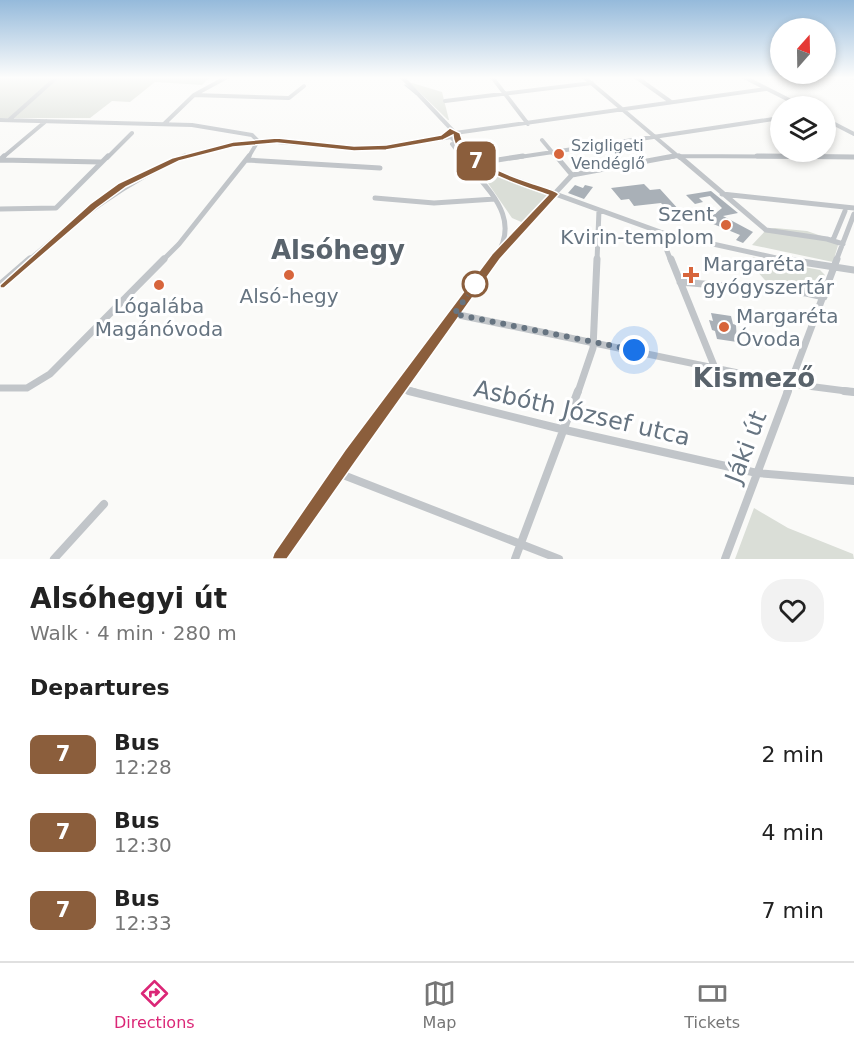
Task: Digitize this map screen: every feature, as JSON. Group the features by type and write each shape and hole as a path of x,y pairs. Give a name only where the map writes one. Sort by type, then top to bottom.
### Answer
{"street":[{"path":"9,120 28,103"},
{"path":"164,124 186,103"},
{"path":"428,103 440,115 504,213 508,225 506,237 496,257"},
{"path":"511,103 528,124"},
{"path":"616,103 766,231 833,240 843,244"},
{"path":"0,285 94,206 134,178 186,156 223,146 258,141 286,141 366,149 664,103"},
{"path":"0,120 164,124 223,129 252,135 258,141"},
{"path":"479,163 770,120"},
{"path":"0,160 46,121"},
{"path":"836,125 854,134"},
{"path":"0,209 56,208 132,133"},
{"path":"453,136 463,150 479,163 511,179 663,233 766,256 854,270"},
{"path":"542,140 572,175"},
{"path":"0,388 27,388 50,374 179,244 247,160 258,141"},
{"path":"281,559 338,473 496,257 572,175 677,156 854,157"},
{"path":"0,160 101,162"},
{"path":"247,160 380,168"},
{"path":"721,194 854,208"},
{"path":"375,198 449,203 495,199"},
{"path":"515,559 565,430 594,342 599,210"},
{"path":"833,240 845,211"},
{"name":"Jáki út","path":"725,559 854,214"},
{"path":"508,225 522,229"},
{"path":"663,233 663,241 715,368"},
{"path":"680,282 806,292 824,297"},
{"path":"454,314 792,384 854,392"},
{"name":"Asbóth József utca","path":"399,388 565,430 757,473 854,481"},
{"path":"338,473 559,559"},
{"path":"54,559 104,504"}],"shaded area":[{"path":"0,103 109,103 90,118 0,118"},
{"path":"431,103 445,103 448,120"},
{"path":"474,163 512,181 552,194 526,224 512,218"},
{"path":"767,229 807,231 839,242 833,262 752,245"},
{"path":"752,257 820,270 825,275 819,290 772,288 756,270"},
{"path":"754,508 788,528 853,554 854,559 735,559"}],"building":[{"path":"644,184 650,190 660,189 680,211 692,210 700,218 677,221 661,203 634,206 629,199 621,200 611,188"},
{"path":"575,185 583,188 585,185 593,187 584,199 568,193"},
{"path":"711,191 738,213 723,216 753,232 743,243 736,240 740,235 706,221 722,208 710,196 699,198 703,202 695,204 686,195"},
{"name":"Margaréta Óvoda","path":"711,313 731,316 733,324 736,325 737,342 717,339 709,320 713,321"}],"bus line":[{"name":"7","path":"0,285 122,185 165,163 233,144 277,141 366,149 386,148 443,138 450,133 450,130 458,135 456,140 472,159 511,179 555,194 496,257 375,420 281,559"}],"place":[{"name":"Szigligeti Vendéglő","path":"559,154"},
{"name":"Szent Kvirin-templom","path":"726,225"},
{"name":"Alsó-hegy","path":"289,275"},
{"name":"Margaréta gyógyszertár","path":"691,275"},
{"name":"Lógalába Magánóvoda","path":"159,285"},
{"name":"Margaréta Óvoda","path":"724,327"}],"district":[{"name":"Alsóhegy","path":"338,250"},
{"name":"Kismező","path":"754,378"}],"route":[{"path":"475,284 482,276 454,314 634,350"}]}
